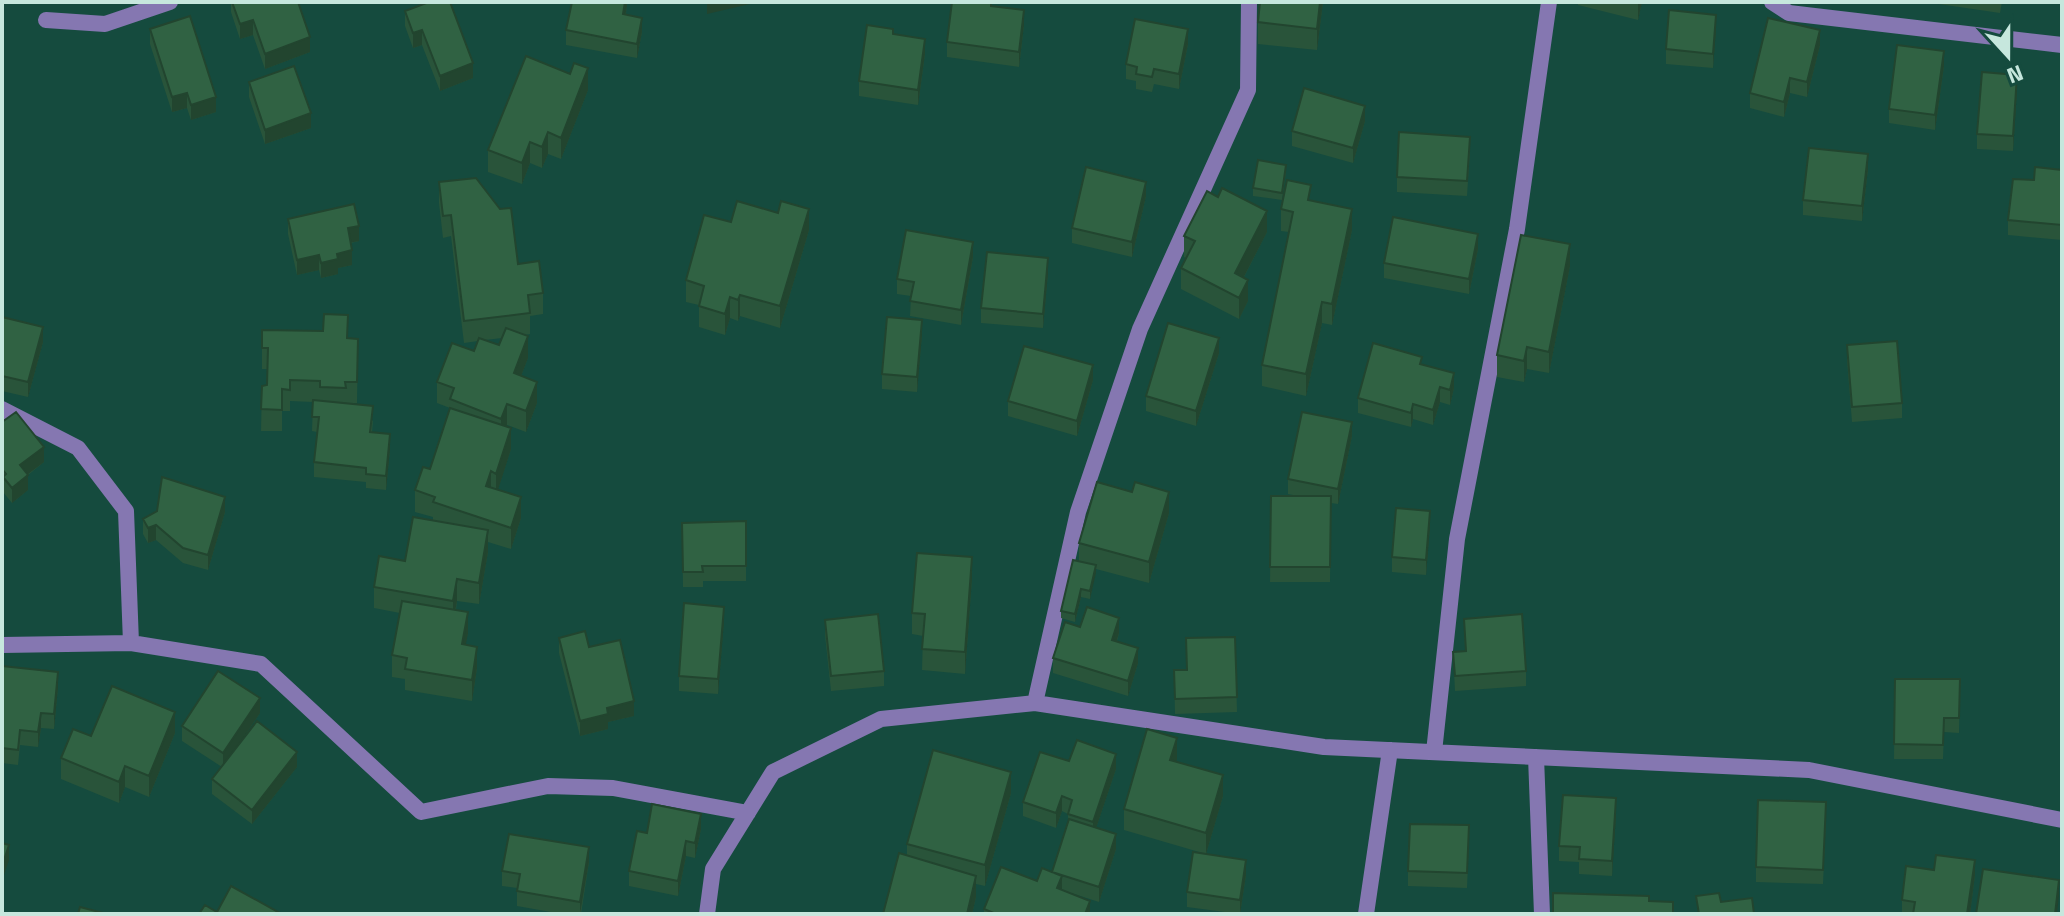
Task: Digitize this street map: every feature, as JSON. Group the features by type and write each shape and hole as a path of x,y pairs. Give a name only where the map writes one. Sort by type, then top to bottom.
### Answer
{"street":[{"path":"46,20 105,24 170,2"},
{"path":"1035,703 1078,512 1140,329 1248,90 1249,2"},
{"path":"1434,752 1457,539 1517,229 1549,2"},
{"path":"1772,2 1789,13 2062,45"},
{"path":"2,409 78,448 126,511 131,643"},
{"path":"2,645 131,643 261,664 421,812 548,786 613,788 748,813"},
{"path":"707,914 713,869 773,772 881,719 1035,703 1324,747 1809,770 2062,820"},
{"path":"1371,913 1390,750"},
{"path":"1536,757 1542,914"}],"building":[{"path":"232,2 298,2 310,37 265,54 253,20 240,24"},
{"path":"429,2 450,2 473,63 440,76 422,30 413,33 405,11"},
{"path":"572,2 625,2 623,14 642,18 637,44 566,30"},
{"path":"952,2 991,2 991,6 1024,10 1019,52 947,42"},
{"path":"1260,2 1320,2 1317,29 1258,22"},
{"path":"1669,10 1716,15 1713,54 1666,49"},
{"path":"190,16 216,97 191,105 187,93 172,97 150,29"},
{"path":"1768,18 1820,30 1807,82 1790,78 1784,102 1750,93"},
{"path":"1135,19 1188,29 1179,74 1154,69 1152,77 1136,74 1137,67 1126,64"},
{"path":"867,25 893,29 893,34 925,39 918,90 859,81"},
{"path":"1897,45 1944,51 1935,115 1889,109"},
{"path":"526,56 570,74 574,63 588,68 561,138 548,132 542,147 530,142 522,163 488,150"},
{"path":"294,66 311,113 265,130 249,82"},
{"path":"1982,72 2017,75 2013,136 1977,134"},
{"path":"1304,88 1365,106 1353,148 1292,131"},
{"path":"1399,132 1470,137 1467,181 1397,177"},
{"path":"1809,148 1868,154 1862,206 1803,200"},
{"path":"1258,160 1286,165 1282,193 1253,188"},
{"path":"1086,167 1146,182 1132,242 1072,228"},
{"path":"2035,167 2062,170 2062,225 2008,220 2013,179 2034,180"},
{"path":"476,178 500,209 511,208 518,264 539,261 543,293 528,295 530,313 464,321 451,215 443,216 439,182"},
{"path":"1287,180 1311,185 1308,200 1352,209 1332,304 1322,302 1306,374 1262,365 1293,212 1281,209"},
{"path":"1222,188 1267,211 1235,273 1248,280 1239,298 1181,268 1195,241 1184,236 1207,191 1218,197"},
{"path":"737,201 778,213 781,201 809,209 780,306 740,295 738,300 730,297 725,314 699,306 704,286 686,280 704,215 731,222"},
{"path":"354,204 359,226 348,228 352,250 337,254 338,259 321,263 319,255 297,260 288,219"},
{"path":"1393,217 1478,234 1469,279 1384,263"},
{"path":"906,230 973,242 961,310 910,301 914,282 897,279"},
{"path":"1521,235 1570,244 1549,352 1527,347 1524,361 1497,355"},
{"path":"987,252 1048,258 1043,314 981,308"},
{"path":"324,314 348,315 347,338 358,339 357,382 345,382 346,388 320,387 320,381 290,380 290,390 282,389 282,410 261,409 262,386 267,385 268,348 262,348 262,330 323,331"},
{"path":"2,317 43,327 28,382 2,376"},
{"path":"887,317 922,320 917,377 882,374"},
{"path":"1168,323 1219,338 1196,411 1146,396"},
{"path":"506,328 528,336 514,373 537,382 526,411 507,404 501,419 450,399 454,388 437,382 452,343 474,351 479,338 499,345"},
{"path":"1897,341 1902,403 1852,407 1847,345"},
{"path":"1373,343 1422,357 1420,364 1454,373 1450,390 1440,387 1433,410 1413,404 1411,413 1358,398"},
{"path":"1024,346 1093,365 1077,421 1008,401"},
{"path":"313,400 373,406 370,432 390,434 386,476 366,474 366,468 314,462 319,417 312,417"},
{"path":"450,408 511,428 496,474 491,471 486,486 521,497 511,528 433,502 435,497 415,490 423,467 430,469"},
{"path":"16,412 44,447 20,465 28,475 12,488 3,477 6,474 2,469 2,422"},
{"path":"1302,412 1352,422 1338,489 1288,479"},
{"path":"162,477 225,497 208,555 183,548 156,525 148,528 143,519 157,511"},
{"path":"1097,482 1132,492 1135,482 1169,492 1149,562 1079,543"},
{"path":"1271,496 1331,496 1330,567 1270,567"},
{"path":"1396,508 1430,511 1426,560 1392,557"},
{"path":"413,517 488,530 479,583 457,579 453,601 374,587 379,556 405,561"},
{"path":"746,521 746,566 702,566 703,572 683,572 682,523"},
{"path":"917,553 972,557 965,652 922,649 925,614 912,613"},
{"path":"1073,560 1096,565 1090,591 1081,589 1075,614 1061,611"},
{"path":"402,601 468,612 462,644 477,647 472,680 405,669 407,658 392,655"},
{"path":"684,603 724,607 718,679 679,676"},
{"path":"1087,607 1119,618 1112,640 1138,648 1128,681 1053,658 1065,622 1080,627"},
{"path":"878,614 884,671 831,676 825,620"},
{"path":"1522,614 1526,671 1455,676 1453,652 1466,651 1464,619"},
{"path":"585,631 589,647 620,640 634,701 607,708 608,714 580,721 559,638"},
{"path":"1235,637 1237,697 1175,699 1174,670 1187,670 1186,638"},
{"path":"2,666 58,672 54,714 41,713 38,732 20,730 18,750 2,748"},
{"path":"218,671 260,698 223,753 182,726"},
{"path":"1895,679 1960,679 1959,718 1944,718 1943,745 1894,744"},
{"path":"112,686 175,712 149,776 125,766 119,782 61,758 73,729 91,736"},
{"path":"257,721 297,752 252,810 212,779"},
{"path":"1147,729 1177,738 1170,760 1223,775 1206,833 1124,809"},
{"path":"1077,740 1116,754 1093,822 1068,814 1072,800 1062,796 1056,813 1023,802 1040,752 1069,761"},
{"path":"933,750 1011,772 985,865 907,844"},
{"path":"1563,795 1616,798 1612,861 1579,859 1580,847 1559,846"},
{"path":"1758,800 1826,802 1823,870 1756,867"},
{"path":"652,804 701,814 695,843 686,841 678,881 629,871 637,831 647,833"},
{"path":"1069,819 1116,834 1099,887 1052,872"},
{"path":"1410,824 1469,825 1467,873 1408,871"},
{"path":"509,834 589,847 580,902 517,891 520,874 502,871"},
{"path":"2,843 9,845 2,866"},
{"path":"1193,852 1246,860 1240,900 1187,892"},
{"path":"899,853 976,876 967,914 883,914"},
{"path":"1936,855 1975,860 1967,914 1913,914 1915,902 1902,900 1906,866 1934,870"},
{"path":"1001,867 1037,881 1042,868 1062,876 1057,888 1090,901 1085,914 996,914 984,909"},
{"path":"1983,869 2059,880 2055,914 1976,914"},
{"path":"231,886 280,913 199,914 205,905 217,912"},
{"path":"1553,893 1649,896 1649,901 1673,902 1673,914 1553,914"},
{"path":"1719,893 1721,902 1752,898 1754,914 1699,914 1696,896"},
{"path":"80,907 107,914 78,914"}]}
